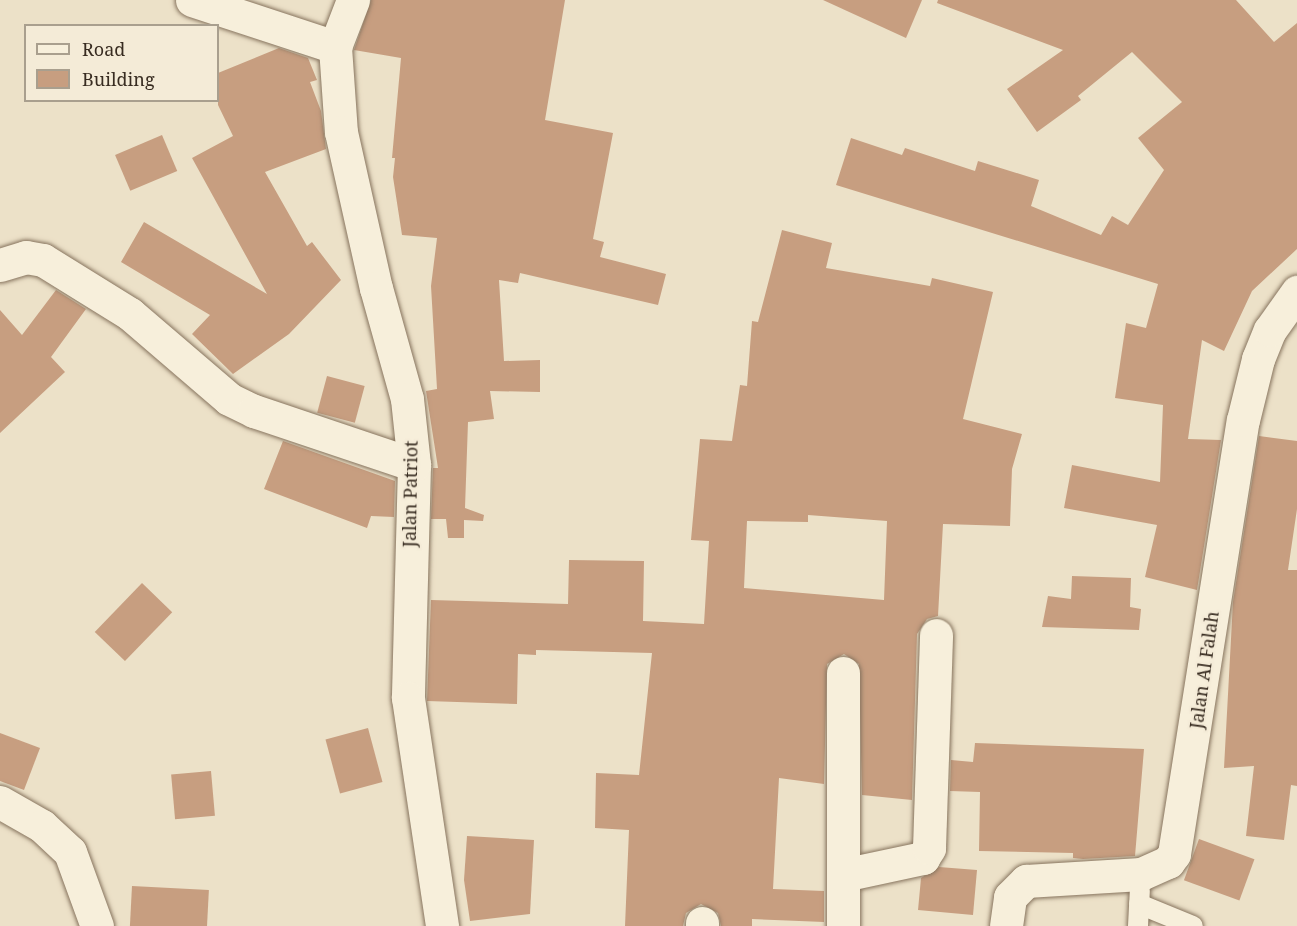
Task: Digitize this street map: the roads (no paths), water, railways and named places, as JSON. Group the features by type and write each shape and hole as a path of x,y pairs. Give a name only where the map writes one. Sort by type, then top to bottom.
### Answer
{"street":[{"path":"192,0 335,47"},
{"name":"Jalan Patriot","path":"353,0 335,47 346,161 376,288 402,377 414,465 408,698 442,926"},
{"path":"0,265 26,257 43,260 130,314 229,399 254,411 414,465"},
{"name":"Jalan Al Falah","path":"1006,926 1010,897 1026,881 1140,889 1168,862 1178,839 1243,420 1258,359 1270,330 1297,292"},
{"path":"843,875 923,858 929,848 936,635"},
{"path":"843,673 843,926"},
{"path":"0,802 42,826 70,852 97,926"}],"lane":[{"path":"1138,926 1140,889"},
{"path":"1140,889 1193,926"}]}
